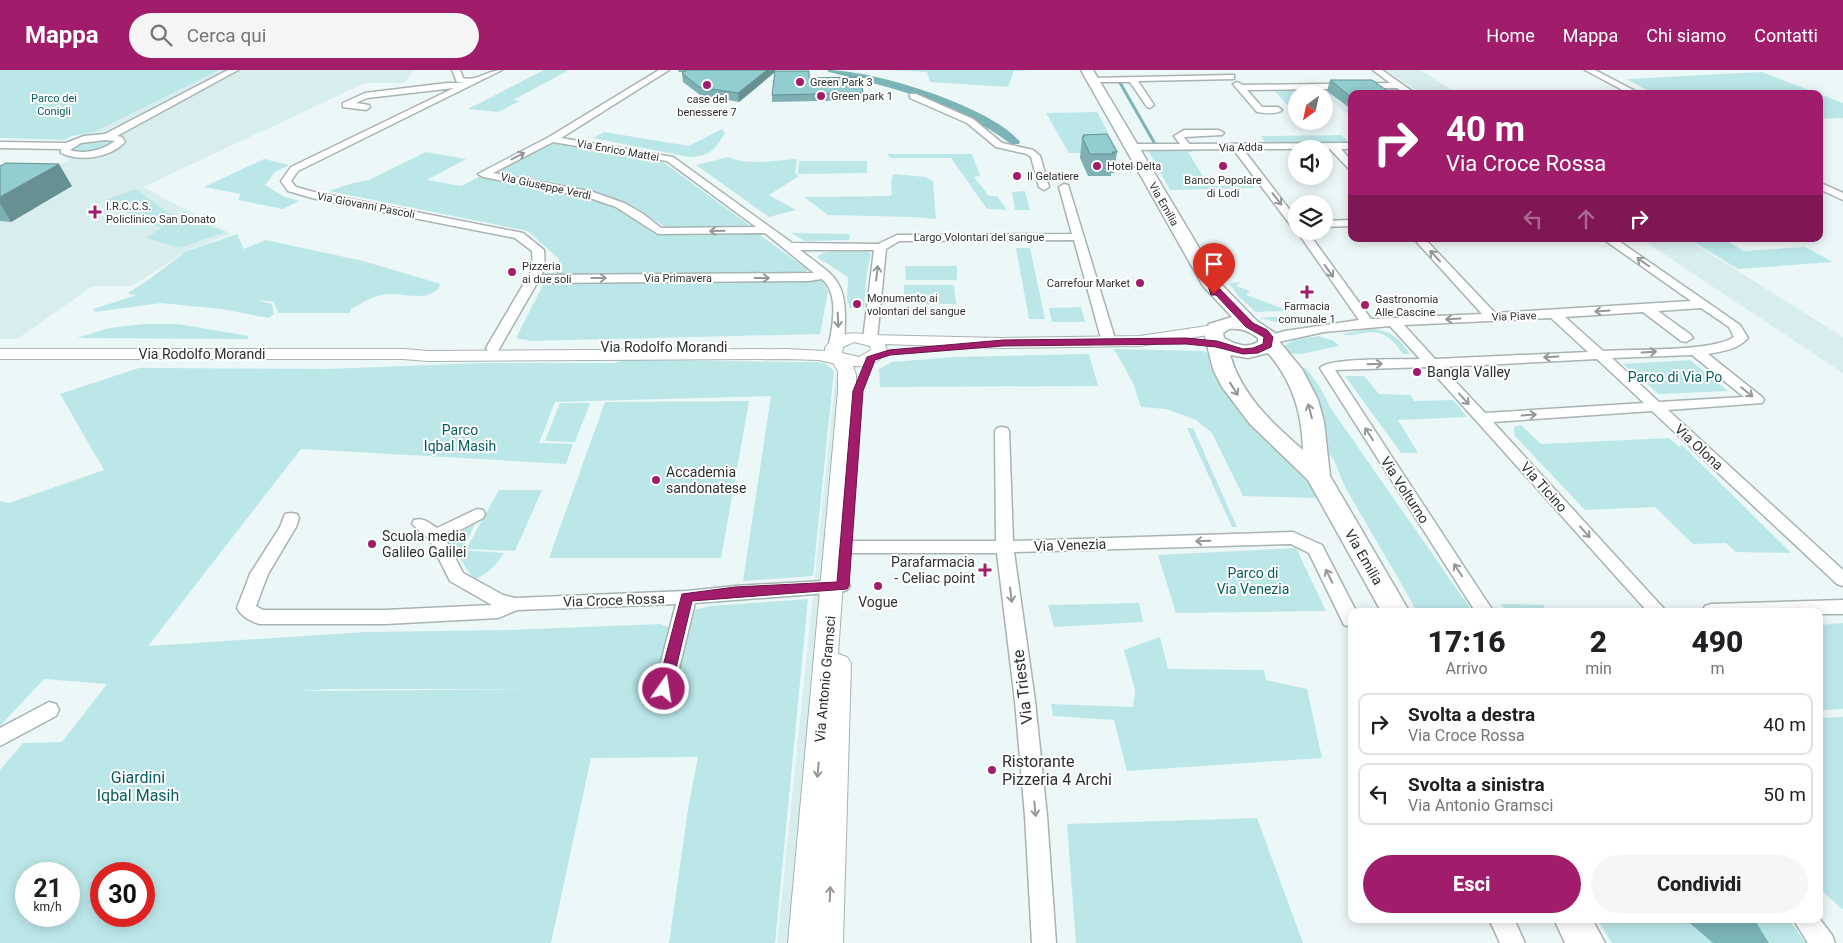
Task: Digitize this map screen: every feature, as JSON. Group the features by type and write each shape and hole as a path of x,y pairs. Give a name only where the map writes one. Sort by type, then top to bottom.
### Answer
{"main road":[{"name":"Via Emilia","path":"1090,75 1212,286 1252,326 1264,332 1291,369 1310,407 1314,425 1314,459 1318,476 1393,608"},
{"name":"Via Emilia","path":"1212,286 1217,316 1218,358 1228,377 1248,409 1318,476"},
{"path":"1252,326 1227,324 1217,338 1243,351 1263,349 1269,341"},
{"path":"1574,923 1586,943"}],"street":[{"path":"0,145 67,146 85,140 111,137 234,70"},
{"path":"456,70 460,80 467,85"},
{"name":"Via Giovanni Pascoli","path":"493,348 539,268 538,250 519,235 317,196 292,189 286,182 294,169 498,70"},
{"name":"Via Enrico Mattei","path":"552,139 666,70"},
{"path":"1224,70 1260,110 1278,110"},
{"path":"1377,70 1406,90"},
{"path":"1589,70 1628,90"},
{"path":"1090,75 1231,77"},
{"path":"1133,76 1150,106"},
{"name":"Via Giovanni Pascoli","path":"366,107 346,104 365,96 447,85 467,85"},
{"path":"1241,88 1399,85"},
{"path":"913,96 970,121 999,145 1028,150 1035,156 1044,187"},
{"path":"1187,148 1179,136 1184,133 1219,133"},
{"path":"67,146 64,150 68,154 92,153 117,145 120,141 111,137"},
{"name":"Via Enrico Mattei","path":"552,139 670,159 788,246"},
{"name":"Via Giuseppe Verdi","path":"552,139 483,174 589,194 620,205 638,215 658,231 766,230"},
{"name":"Via Adda","path":"1130,147 1288,146"},
{"path":"1333,146 1348,163"},
{"name":"Via Adda","path":"1333,146 1348,146"},
{"path":"1236,147 1288,215"},
{"path":"1064,187 1109,342"},
{"path":"1823,187 1843,197"},
{"path":"1333,224 1348,223"},
{"name":"Largo Volontari del sangue","path":"788,246 880,247 897,238 1079,237"},
{"path":"1307,240 1367,323"},
{"path":"1422,242 1492,317"},
{"path":"1431,363 1695,350 1729,346 1740,338 1734,325 1613,242"},
{"path":"788,246 833,282 837,290 837,351"},
{"path":"801,256 804,250 811,246"},
{"path":"872,351 880,247"},
{"name":"Via Primavera","path":"533,279 798,277 824,275"},
{"name":"Via Piave","path":"1269,341 1286,335 1324,328 1367,323 1554,314 1703,304"},
{"path":"1646,308 1686,338"},
{"name":"Via Olona","path":"1554,314 1843,580"},
{"name":"Via Ticino","path":"1394,322 1653,608"},
{"name":"Via Piave","path":"1252,326 1324,328"},
{"path":"837,351 848,338 872,351 900,351 1003,343 1217,338"},
{"name":"Via Rodolfo Morandi","path":"410,354 426,349 493,348 699,347 837,351"},
{"name":"Via Rodolfo Morandi","path":"493,348 503,352 648,351 663,354"},
{"path":"1481,418 1757,400 1695,350"},
{"path":"837,351 853,362 872,351"},
{"name":"Via Antonio Gramsci","path":"828,943 838,587 847,391 847,370 837,351"},
{"name":"Via Rodolfo Morandi","path":"0,354 775,354 837,351"},
{"name":"Via Antonio Gramsci","path":"840,547 858,391 872,351"},
{"name":"Via Volturno","path":"1431,363 1336,365 1327,368 1482,608"},
{"name":"Via Trieste","path":"1002,431 1005,547 1025,701 1044,943"},
{"path":"436,536 477,514"},
{"path":"291,518 288,527 259,574 246,608 259,617 384,617 498,611 515,604"},
{"path":"420,524 436,536 456,577 498,600 515,604"},
{"name":"Via Venezia","path":"840,547 1005,547 1293,538 1316,549 1348,614"},
{"name":"Via Antonio Gramsci","path":"803,943 838,587"},
{"name":"Via Croce Rossa","path":"515,604 687,597 735,592 838,587"},
{"path":"664,689 687,597"},
{"path":"1810,608 1843,607"},
{"path":"0,738 49,710"},
{"path":"1503,923 1513,943"},
{"path":"1808,923 1824,943"}],"shaded area":[{"name":"I.R.C.C.S. Policlinico San Donato","path":"211,70 414,70 404,83 365,83 143,187 231,234 190,249 132,286 93,286 17,339 0,339 0,191 69,160 57,152 68,141"},
{"path":"1386,70 1420,70 1452,90 1416,90"},
{"path":"1389,88 1399,90 1348,90 1348,115 1333,102 1333,89"},
{"path":"1646,242 1692,242 1843,337 1843,373"},
{"path":"836,373 852,373 811,943 777,943"},
{"path":"1690,923 1756,923 1769,943 1713,943"}],"green space":[{"name":"Parco dei Conigli","path":"0,70 219,70 96,131 72,136 64,140 0,138"},
{"path":"544,70 569,70 513,100 520,101 498,112 468,109"},
{"path":"890,70 1030,70 1014,71 1008,87 930,82 927,72"},
{"path":"1762,72 1809,90 1647,90 1626,79"},
{"path":"1272,88 1288,88 1288,106"},
{"path":"1823,96 1843,103 1843,118 1823,119"},
{"path":"1097,112 1119,153 1069,153 1046,113"},
{"path":"722,129 725,133 715,148 702,155 689,157 593,138 604,132 689,146"},
{"path":"1341,135 1348,142 1333,143 1333,140 1288,140 1288,144 1267,145 1261,136"},
{"path":"103,139 113,142 105,148 94,151 83,152 73,150 74,147 82,142"},
{"path":"551,143 663,162 753,228 667,228 630,205 594,191 495,172"},
{"path":"1188,149 1193,152 1188,152 1209,186 1253,185 1255,188 1170,190 1148,150"},
{"path":"426,152 466,159 427,180 462,186 482,175 586,195 614,206 653,233 759,234 808,270 801,274 555,275 559,259 528,231 329,191 369,180"},
{"path":"887,154 972,154 980,176 974,177 989,196 997,196 1007,210 987,209 951,158 890,158"},
{"path":"729,157 735,160 752,162 797,159 795,173 799,176 769,195 796,210 769,217 696,165"},
{"path":"264,159 289,165 275,172 265,185 283,196 299,201 283,209 238,200 241,194 204,187"},
{"path":"799,161 867,161 867,173 798,174"},
{"path":"893,174 925,177 933,181 936,219 828,215 804,197 889,196 892,194 891,182"},
{"path":"136,189 169,213 226,232 179,248 146,238 161,228 103,201"},
{"path":"1025,191 1030,210 1015,210 1012,192"},
{"path":"791,233 850,234 849,240 805,241"},
{"path":"237,234 244,249 266,240 363,261 441,284 436,291 422,296 380,295 351,309 350,313 278,313 274,302 258,300 272,304 274,314 269,318 221,309 161,303 95,312 93,309 137,295 129,294 129,292 187,251"},
{"path":"1694,242 1728,242 1744,251 1805,247 1833,262 1738,269"},
{"path":"1016,248 1030,248 1045,319 1029,319"},
{"path":"867,251 871,254 867,271 864,307 850,308 847,300 848,277 817,257 822,253"},
{"path":"905,266 957,266 957,280 906,280"},
{"path":"822,280 828,292 820,334 531,341 516,338 545,281"},
{"path":"1241,282 1236,286 1250,291 1246,295 1287,310 1297,308 1302,310 1256,312 1239,297 1229,283"},
{"path":"904,285 954,285 956,304 904,304"},
{"path":"1081,307 1085,322 1052,322 1049,308"},
{"path":"1300,315 1312,321 1276,322 1259,318"},
{"path":"143,324 178,324 249,336 247,339 77,338 109,328"},
{"path":"1376,329 1393,336 1402,343 1410,354 1403,354 1389,338 1379,333 1342,334"},
{"path":"1319,336 1334,341 1339,346 1301,354 1288,353 1284,348 1286,344 1294,340"},
{"path":"1114,349 1202,351 1211,354 1306,476 1316,498 1243,496 1212,433 1196,420 1166,409 1141,407 1133,383"},
{"path":"1089,354 1098,386 880,387 879,369 892,362 954,357"},
{"path":"626,360 825,363 834,371 813,576 743,581 771,396 555,402 539,443 573,444 566,464 301,449 148,646 366,632 505,630 660,624 685,633 694,610 710,606 808,599 775,943 669,943 688,809 698,757 591,758 551,943 0,943 0,770 23,743 62,742 107,684 44,679 0,726 0,501 9,503 104,470 60,394 139,368 327,369 481,363 613,363","holes":["329,689 547,689 303,691"]},
{"name":"Parco di Via Po","path":"1690,360 1728,391 1659,394 1623,364"},
{"path":"1306,368 1321,389 1330,407 1470,608 1415,608 1345,487 1333,458 1323,449 1299,369"},
{"path":"1345,376 1364,376 1379,394 1411,395 1414,401 1453,400 1467,417 1398,420 1418,453 1401,453"},
{"name":"Accademia sandonatese","path":"749,401 721,558 549,558 605,402"},
{"path":"560,403 590,403 575,442 545,441"},
{"path":"1521,425 1541,444 1669,438 1679,447 1682,445 1791,553 1736,552 1726,543 1693,544 1655,507 1585,510 1514,435 1514,427"},
{"path":"1187,428 1193,428 1237,527 1232,527"},
{"path":"499,490 542,490 515,551 466,549"},
{"path":"475,524 462,550 504,553 491,569 474,580 447,539"},
{"name":"Parco di Via Venezia","path":"1296,548 1326,611 1176,613 1158,555"},
{"path":"1139,603 1143,622 1054,627 1048,605"},
{"path":"1501,604 1543,605 1545,608 1504,608"},
{"path":"1843,623 1843,709 1823,710 1823,625"},
{"path":"1160,637 1168,669 1264,670 1266,680 1307,689 1322,758 1127,771 1114,720 1053,716 1051,704 1133,707 1135,690 1124,650"},
{"path":"1843,717 1843,910 1823,892 1823,718"},
{"path":"1257,818 1303,943 1076,943 1067,824"},
{"path":"1600,923 1791,923 1806,943 1612,943"}],"building":[{"path":"687,70 767,70 738,93 699,87 682,73"},
{"path":"775,71 809,71 809,78 860,77 863,93 772,95"},
{"path":"1330,80 1372,80 1386,90 1348,90 1348,95"},
{"path":"1107,134 1117,152 1112,152 1114,154 1090,154 1082,137 1084,137 1083,135"},
{"path":"6,163 59,164 0,197 0,166"}],"waterway":[{"path":"832,70 880,81 952,105 975,115 1015,142"},
{"path":"1119,81 1155,144"}],"place":[{"name":"Green Park 3","path":"800,82"},
{"name":"case del benessere 7","path":"707,85"},
{"name":"Green park 1","path":"821,96"},
{"name":"Hotel Delta","path":"1097,166"},
{"name":"Banco Popolare di Lodi","path":"1223,166"},
{"name":"Il Gelatiere","path":"1017,176"},
{"name":"I.R.C.C.S. Policlinico San Donato","path":"95,212"},
{"name":"Pizzeria ai due soli","path":"512,272"},
{"name":"Carrefour Market","path":"1140,283"},
{"name":"Farmacia comunale 1","path":"1307,292"},
{"name":"Monumento ai volontari del sangue","path":"857,304"},
{"name":"Gastronomia Alle Cascine","path":"1365,305"},
{"name":"Bangla Valley","path":"1417,372"},
{"name":"Accademia sandonatese","path":"656,480"},
{"name":"Scuola media Galileo Galilei","path":"372,544"},
{"name":"Parafarmacia - Celiac point","path":"985,570"},
{"name":"Vogue","path":"878,586"},
{"name":"Ristorante Pizzeria 4 Archi","path":"992,770"}],"route":[{"path":"664,689 687,597 735,592 842,586 858,391 871,358 889,352 1003,343 1186,341 1217,344 1233,350 1243,351 1255,351 1263,349 1268,345 1268,337 1264,332 1250,325 1212,286 1214,294"}],"park label":[{"name":"Parco Iqbal Masih","path":"460,438"},
{"name":"Giardini Iqbal Masih","path":"138,786"}]}
